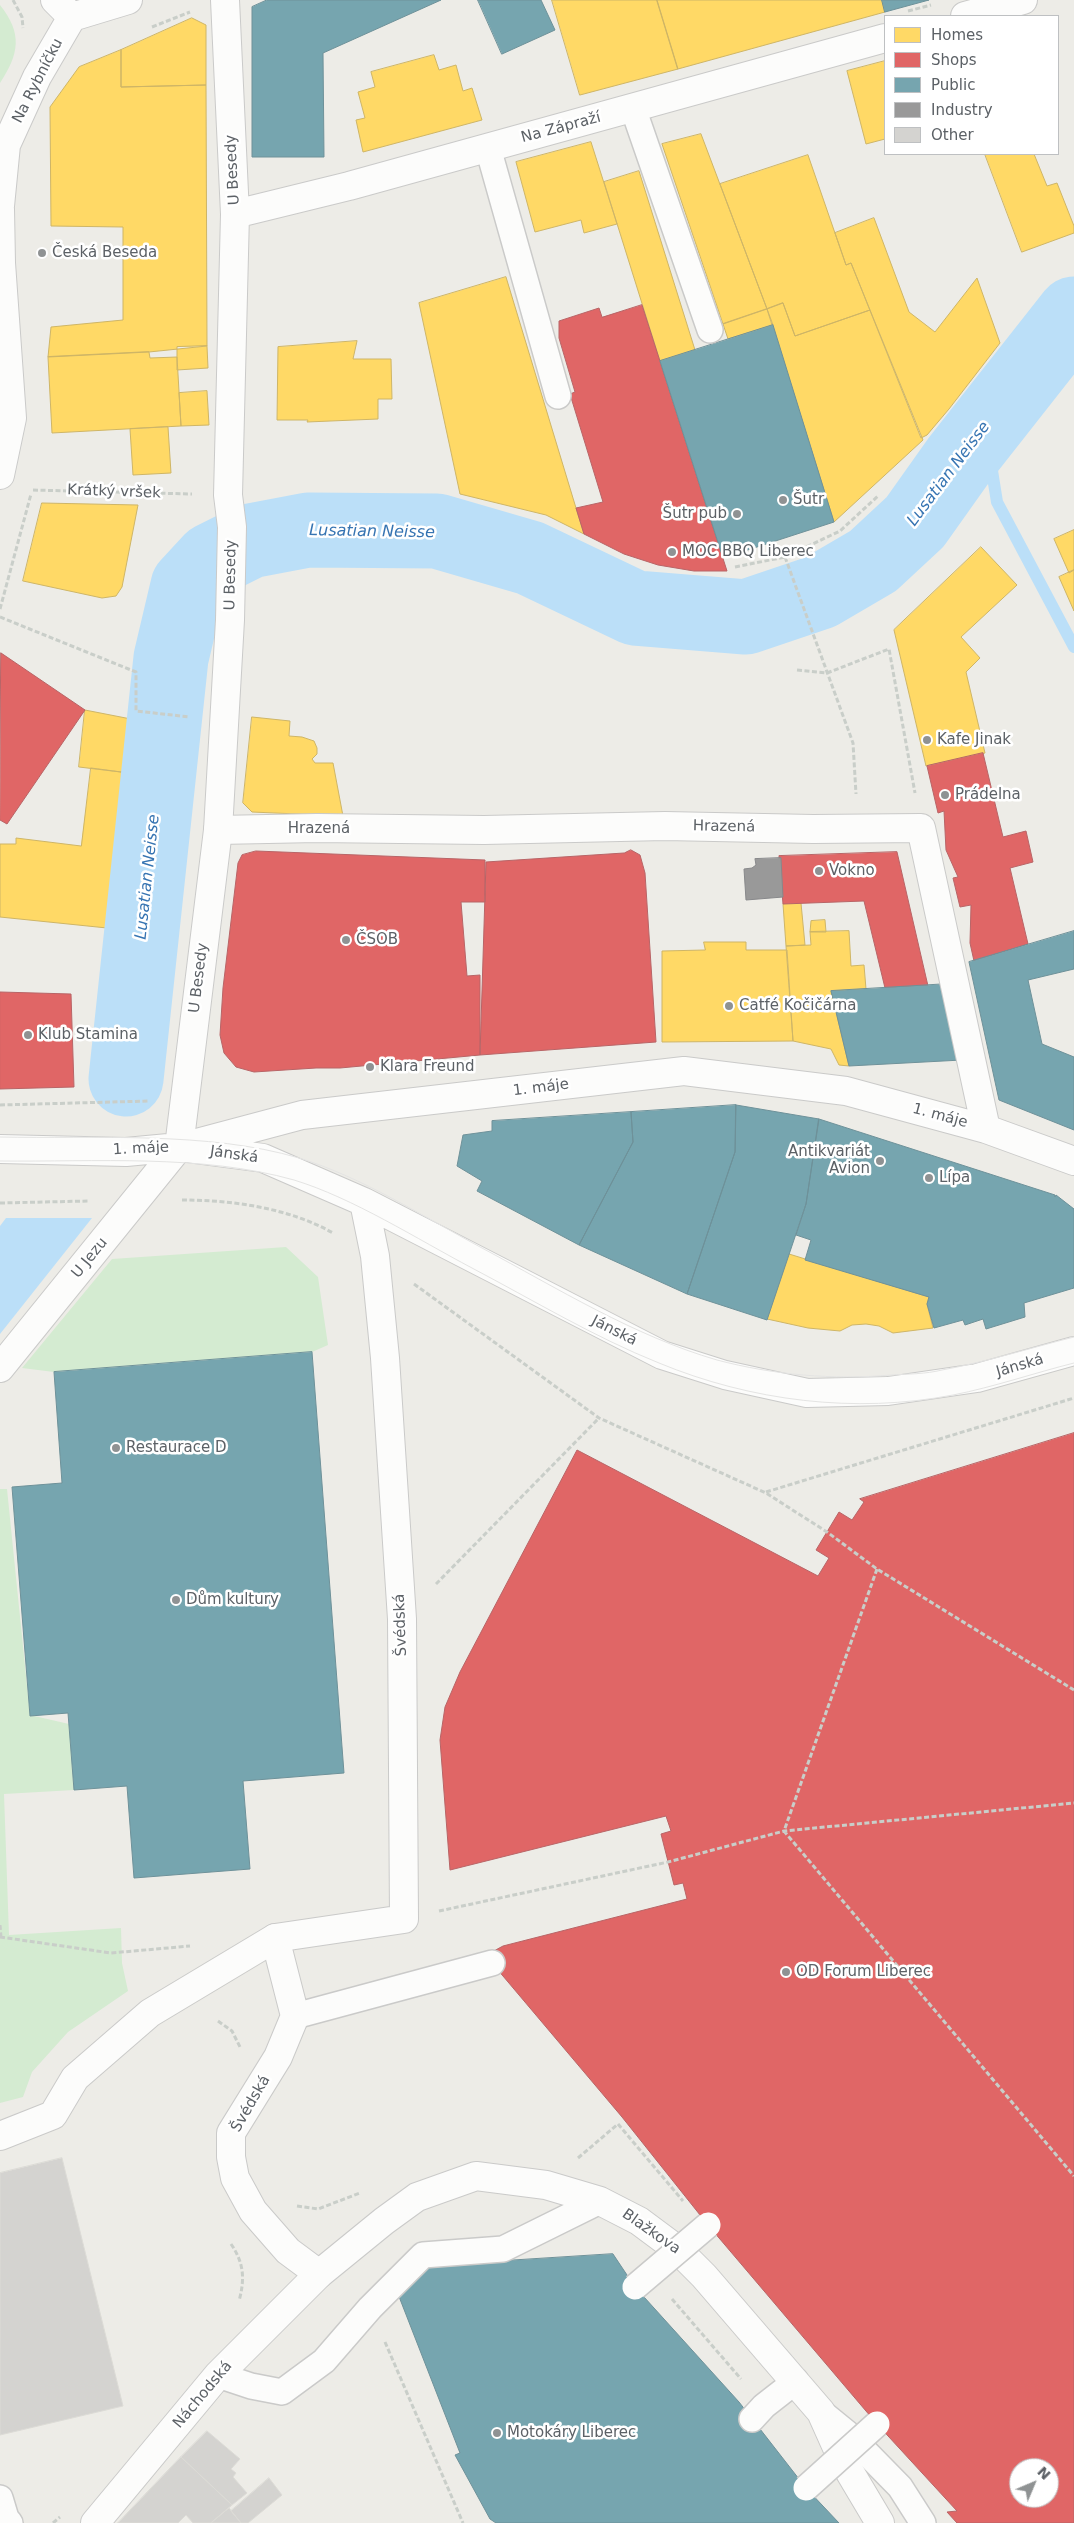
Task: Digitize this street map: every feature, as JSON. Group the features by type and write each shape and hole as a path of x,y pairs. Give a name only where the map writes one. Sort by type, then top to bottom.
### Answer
{"street":[{"path":"64,9 128,0"},
{"name":"U Besedy","path":"179,1147 218,830 230,620 232,528 228,495 235,214 224,0"},
{"path":"969,15 1024,0"},
{"name":"Na Rybníčku","path":"0,475 12,418 1,263 0,208 6,145 37,77 64,9"},
{"name":"Na Zápraží","path":"235,214 349,186 884,38"},
{"name":"Hrazená","path":"218,830 317,828 484,830 665,826 921,828"},
{"path":"921,828 986,1129"},
{"name":"1. máje","path":"0,1150 126,1152 179,1147 302,1116 684,1071 846,1091 986,1129 1074,1162"},
{"name":"U Jezu","path":"0,1368 179,1147"},
{"name":"Jánská","path":"179,1147 263,1158 364,1202 662,1355 725,1375 806,1393 888,1391 977,1378 1074,1351"},
{"name":"Švédská","path":"364,1202 375,1256 385,1358 402,1619 404,1918"},
{"path":"0,2136 53,2114 75,2078 150,2013 275,1938 404,1918"},
{"path":"275,1938 295,2016"},
{"name":"Švédská","path":"295,2016 278,2057 232,2133 231,2157 235,2178 253,2211 288,2251 319,2274"},
{"name":"Blažkova","path":"319,2274 384,2221 418,2197 476,2176 546,2186 600,2201 638,2221 688,2259 796,2381 821,2412 842,2460 880,2523"},
{"name":"Náchodská","path":"95,2523 218,2375 319,2274"}],"lane":[{"path":"633,108 710,330"},
{"path":"488,148 558,396"},
{"path":"295,2016 492,1963"},
{"path":"218,2375 251,2386 282,2392 324,2361 370,2308 424,2255 503,2249 600,2201"},
{"path":"635,2287 708,2225"},
{"path":"758,2412 796,2381"},
{"path":"821,2412 848,2434 900,2486 923,2523"},
{"path":"806,2488 877,2424"},
{"path":"0,2498 6,2518 10,2523"}],"path":[{"path":"906,12 940,2"},
{"path":"148,29 190,12"},
{"name":"Krátký vršek","path":"24,489 228,495"},
{"path":"0,609 32,490"},
{"path":"735,567 785,557 840,531 878,496"},
{"path":"785,557 853,743 858,829"},
{"path":"0,617 136,672 136,711 200,718"},
{"path":"798,670 827,673 888,649 921,828"},
{"path":"0,1105 145,1102 164,1098 185,1089"},
{"path":"137,1200 217,1200 272,1211 318,1224 375,1256 599,1418 766,1493 827,1532 877,1569 1074,1690"},
{"path":"0,1203 89,1201"},
{"path":"766,1493 1074,1398"},
{"path":"402,1619 599,1418"},
{"path":"784,1831 877,1569"},
{"path":"404,1918 668,1862 784,1831 1074,1804"},
{"path":"784,1831 1074,2176"},
{"path":"0,1925 0,1937 111,1953 198,1945"},
{"path":"575,2160 618,2124"},
{"path":"669,2295 758,2412"},
{"path":"370,2308 463,2523"}],"green space":[{"path":"0,5 12,25 16,44 11,63 0,83"},
{"path":"286,1247 318,1277 328,1345 312,1352 54,1372 22,1368 112,1259"},
{"path":"0,1489 7,1489 30,1715 69,1724 74,1790 4,1794 9,1935 121,1928 122,1963 128,1991 68,2032 32,2072 23,2097 0,2103"}],"water":[{"path":"6,1218 92,1218 0,1334 0,1226"}],"building: Homes":[{"path":"552,0 657,0 678,69 580,95"},
{"path":"657,0 882,0 885,12 678,69"},
{"path":"192,18 206,25 206,85 121,87 121,50"},
{"path":"121,50 121,87 206,85 207,346 149,352 48,357 51,327 123,320 123,227 51,226 50,107 79,67"},
{"path":"434,55 439,70 456,65 463,91 472,88 482,120 363,152 356,120 365,118 358,92 375,87 371,72"},
{"path":"884,61 884,139 866,144 847,71"},
{"path":"701,134 767,309 723,324 662,144"},
{"path":"591,142 617,224 584,233 581,220 535,232 516,162"},
{"path":"808,155 846,265 851,263 870,310 795,336 783,303 767,309 720,184"},
{"path":"985,155 1034,155 1047,186 1057,183 1074,226 1074,233 1022,252"},
{"path":"639,171 695,350 660,361 604,182"},
{"path":"874,218 909,312 935,332 977,278 1000,343 949,409 927,435 921,438 851,263 846,265 835,233"},
{"path":"506,277 584,534 546,515 460,494 419,303"},
{"path":"783,303 795,336 870,310 923,440 834,522 767,309"},
{"path":"767,309 773,325 728,339 723,324"},
{"path":"357,341 353,359 391,359 392,399 378,399 378,419 307,422 308,420 277,420 278,347"},
{"path":"207,346 208,368 177,370 177,347"},
{"path":"149,352 150,358 177,357 181,426 52,433 48,357"},
{"path":"207,391 209,425 181,426 179,393"},
{"path":"168,427 171,473 133,475 130,429"},
{"path":"42,503 138,505 122,587 116,596 102,598 23,581"},
{"path":"1074,530 1074,570 1069,573 1054,539"},
{"path":"981,547 1017,585 961,637 980,658 966,672 985,753 926,766 894,630"},
{"path":"1074,570 1074,611 1059,577"},
{"path":"85,710 136,720 129,773 79,767"},
{"path":"252,717 290,721 289,736 302,737 314,741 317,754 312,759 315,763 333,763 343,816 252,812 243,803"},
{"path":"91,768 129,773 107,928 0,917 0,844 16,844 16,838 81,846"},
{"path":"801,903 805,945 786,946 783,904"},
{"path":"825,920 826,932 810,932 811,921"},
{"path":"849,931 851,966 864,965 866,989 831,991 849,1066 839,1065 831,1049 793,1041 786,946 811,945 810,932"},
{"path":"704,942 746,942 746,950 787,950 793,1041 662,1042 662,951 705,950"},
{"path":"789,1254 929,1297 927,1304 933,1328 893,1333 879,1326 866,1324 852,1325 840,1331 808,1328 767,1319"}],"building: Shops":[{"path":"642,305 727,571 694,571 658,565 624,554 584,534 576,508 603,502 570,394 575,392 559,338 559,321 599,308 602,317"},
{"path":"1,653 85,710 7,824 0,820"},
{"path":"983,753 1003,837 1026,831 1033,862 1010,868 1028,944 974,961 970,943 971,905 960,907 953,878 958,877 946,850 944,811 938,813 927,766"},
{"path":"631,850 640,855 645,873 656,1042 480,1055 486,862 624,853"},
{"name":"ČSOB","path":"256,851 485,860 485,902 461,902 467,976 480,975 480,1055 340,1068 254,1072 236,1067 224,1053 220,1035 223,988 238,863 242,855"},
{"path":"897,852 928,986 885,988 864,901 783,904 779,856"},
{"path":"0,992 71,994 74,1087 0,1089"},
{"name":"OD Forum Liberec","path":"1074,1433 1074,2523 957,2523 947,2512 957,2511 877,2424 708,2225 622,2117 492,1963 492,1952 503,1946 687,1899 683,1883 674,1885 661,1834 671,1831 666,1816 450,1870 440,1740 445,1707 460,1672 577,1450 818,1576 829,1558 816,1550 839,1512 852,1520 864,1502 860,1499"}],"building: Public":[{"path":"267,0 441,0 323,53 324,157 252,157 252,7"},
{"path":"478,0 541,0 555,30 502,54"},
{"path":"882,0 929,0 885,12"},
{"path":"773,325 834,522 723,558 660,361"},
{"path":"1074,931 1074,969 1028,980 1042,1044 1074,1057 1074,1130 999,1100 969,962"},
{"path":"948,984 962,1060 849,1066 831,991"},
{"path":"736,1105 819,1119 806,1204 767,1320 687,1294 735,1152"},
{"path":"736,1105 735,1152 687,1294 579,1245 633,1142 631,1112"},
{"path":"631,1112 633,1142 579,1245 477,1191 482,1181 457,1166 463,1135 492,1131 492,1121"},
{"path":"819,1119 1055,1195 1055,1197 1056,1195 1074,1209 1074,1288 1024,1303 1025,1317 986,1329 983,1319 965,1325 963,1320 934,1328 927,1304 929,1297 805,1260 811,1240 796,1235 806,1204"},
{"name":"Dům kultury","path":"312,1352 344,1773 243,1781 250,1869 134,1878 127,1786 74,1790 68,1713 30,1716 12,1487 62,1483 54,1372"},
{"path":"613,2254 635,2287 739,2402 806,2488 839,2523 496,2523 490,2519 455,2455 460,2453 398,2294 423,2266"}],"building: Industry":[{"path":"781,858 783,897 746,900 744,869 752,868 756,865 755,859"}],"building: Other":[{"path":"62,2158 123,2406 0,2435 0,2173"},
{"path":"207,2431 240,2459 231,2469 236,2473 233,2477 247,2493 232,2505 181,2457"},
{"path":"181,2457 232,2505 211,2523 193,2523 186,2515 178,2523 118,2523"},
{"path":"269,2478 282,2495 248,2523 241,2523 231,2511"},
{"path":"229,2508 241,2523 211,2523"}],"waterway":[{"name":"Lusatian Neisse","path":"126,1079 171,658 188,586 212,560 250,541 308,530 437,531 530,558 635,608 746,617 820,592 873,561 915,522 959,460 1074,314"},
{"path":"985,427 997,502 1074,647"}],"tram line":[{"path":"0,1137 112,1137 189,1140 264,1149 299,1158 323,1166 369,1187 626,1325 686,1350 738,1365 782,1373 847,1377 923,1373 975,1363 1074,1337"},
{"path":"0,1161 148,1161 186,1163 223,1166 294,1180 362,1208 564,1318 635,1353 694,1376 730,1387 767,1395 841,1403 916,1401 968,1392 1074,1363"}],"place":[{"name":"Česká Beseda","path":"42,253"},
{"name":"Šutr","path":"783,500"},
{"name":"Šutr pub","path":"737,514"},
{"name":"MOC BBQ Liberec","path":"672,552"},
{"name":"Kafe Jinak","path":"927,740"},
{"name":"Prádelna","path":"945,795"},
{"name":"Vokno","path":"819,871"},
{"name":"ČSOB","path":"346,940"},
{"name":"Catfé Kočičárna","path":"729,1006"},
{"name":"Klub Stamina","path":"28,1035"},
{"name":"Klara Freund","path":"370,1067"},
{"name":"Antikvariát Avion","path":"880,1161"},
{"name":"Lípa","path":"929,1178"},
{"name":"Restaurace D","path":"116,1448"},
{"name":"Dům kultury","path":"176,1600"},
{"name":"OD Forum Liberec","path":"786,1972"},
{"name":"Motokáry Liberec","path":"497,2433"}]}
